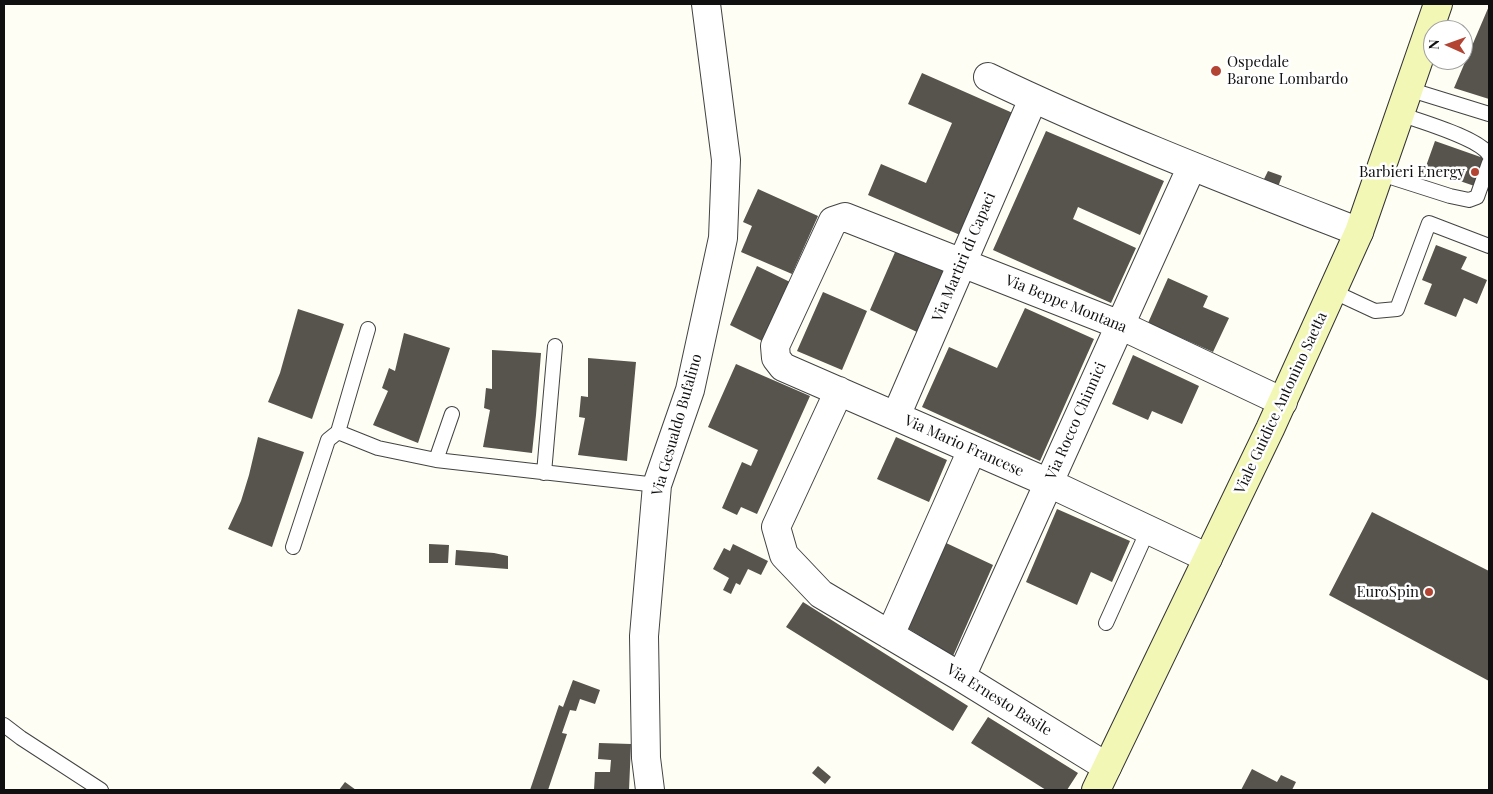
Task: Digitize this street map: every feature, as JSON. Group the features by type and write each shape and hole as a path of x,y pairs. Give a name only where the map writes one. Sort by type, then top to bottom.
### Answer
{"main road":[{"name":"Viale Guidice Antonino Saetta","path":"1102,779 1283,402 1359,232 1438,4"}],"street":[{"name":"Via Gesualdo Bufalino","path":"650,790 646,758 644,636 657,485 690,390 723,238 726,160 706,4"},
{"path":"988,77 1033,99 1192,166 1359,232"},
{"name":"Via Martiri di Capaci","path":"896,416 1033,99"},
{"name":"Via Rocco Chinnici","path":"961,677 1192,166"},
{"name":"Via Beppe Montana","path":"776,358 775,346 833,221 845,217 1120,325 1283,402"},
{"name":"Via Mario Francese","path":"776,358 783,367 1049,483 1208,558"},
{"name":"Via Ernesto Basile","path":"838,391 776,527 784,555 821,594 961,677 1102,779"},
{"path":"890,635 972,450"}],"lane":[{"path":"1404,101 1489,114"},
{"path":"1404,101 1475,142 1486,150 1489,155"},
{"path":"1378,173 1450,196 1469,200 1477,197 1489,163"},
{"path":"1332,291 1375,310 1397,309 1429,223 1489,246"},
{"path":"294,547 328,440 338,432 368,329"},
{"path":"544,473 555,346"},
{"path":"436,460 452,414"},
{"path":"338,432 378,448 436,460 657,485"},
{"path":"1106,623 1148,530"},
{"path":"4,725 101,790"}],"building":[{"path":"1489,6 1489,99 1454,88 1462,70 1473,70 1473,43"},
{"path":"922,73 1015,114 960,235 868,195 881,164 926,183 952,123 908,104"},
{"path":"1046,131 1164,181 1140,235 1078,207 1073,219 1136,248 1111,303 993,250"},
{"path":"1435,141 1489,160 1489,191 1425,169"},
{"path":"1268,171 1282,176 1278,187 1263,181"},
{"path":"758,189 818,216 792,274 741,252 752,226 743,222"},
{"path":"1436,245 1467,257 1461,269 1487,280 1477,304 1464,298 1456,317 1424,304 1432,284 1422,280"},
{"path":"896,250 944,270 917,332 870,310"},
{"path":"757,266 790,282 762,341 730,325"},
{"path":"1168,278 1208,296 1203,307 1229,318 1213,352 1148,323"},
{"path":"823,292 867,311 842,370 797,351"},
{"path":"1025,308 1094,339 1040,461 922,407 949,347 997,368"},
{"path":"298,309 344,324 312,419 268,402 280,373"},
{"path":"404,333 450,348 418,443 373,425 388,391 382,388 389,368 395,371"},
{"path":"492,350 541,353 532,453 483,447 490,410 484,408 486,388 492,389"},
{"path":"1133,355 1199,386 1182,424 1152,411 1148,420 1112,404"},
{"path":"588,358 636,362 627,461 578,455 585,418 579,417 581,396 588,397"},
{"path":"736,364 810,396 757,514 741,507 737,515 722,508 742,462 751,466 758,450 708,427"},
{"path":"258,437 304,452 272,547 228,529 241,501"},
{"path":"896,437 947,460 929,502 877,479"},
{"path":"1057,509 1130,541 1112,582 1091,572 1077,605 1026,582"},
{"path":"1372,512 1489,571 1489,681 1329,595"},
{"path":"944,542 993,565 953,656 906,627"},
{"path":"429,544 449,545 448,563 429,563"},
{"path":"733,544 768,561 761,575 748,569 740,585 736,583 731,594 723,590 729,578 713,569 724,548 730,551"},
{"path":"456,550 508,556 508,569 455,565"},
{"path":"803,602 968,706 953,731 786,627"},
{"path":"573,680 600,690 595,704 580,699 576,711 570,710 562,733 567,734 548,790 530,790 559,705 563,707"},
{"path":"988,717 1078,773 1067,790 1046,790 971,743"},
{"path":"599,743 631,744 629,790 594,790 595,772 610,772 611,760 598,759"},
{"path":"818,766 831,777 825,784 812,773"},
{"path":"1252,769 1277,782 1281,775 1296,782 1292,790 1241,790"},
{"path":"345,782 356,790 339,790"}],"place":[{"name":"Ospedale Barone Lombardo","path":"1216,71"},
{"name":"Barbieri Energy","path":"1475,172"},
{"name":"EuroSpin","path":"1429,592"}]}
